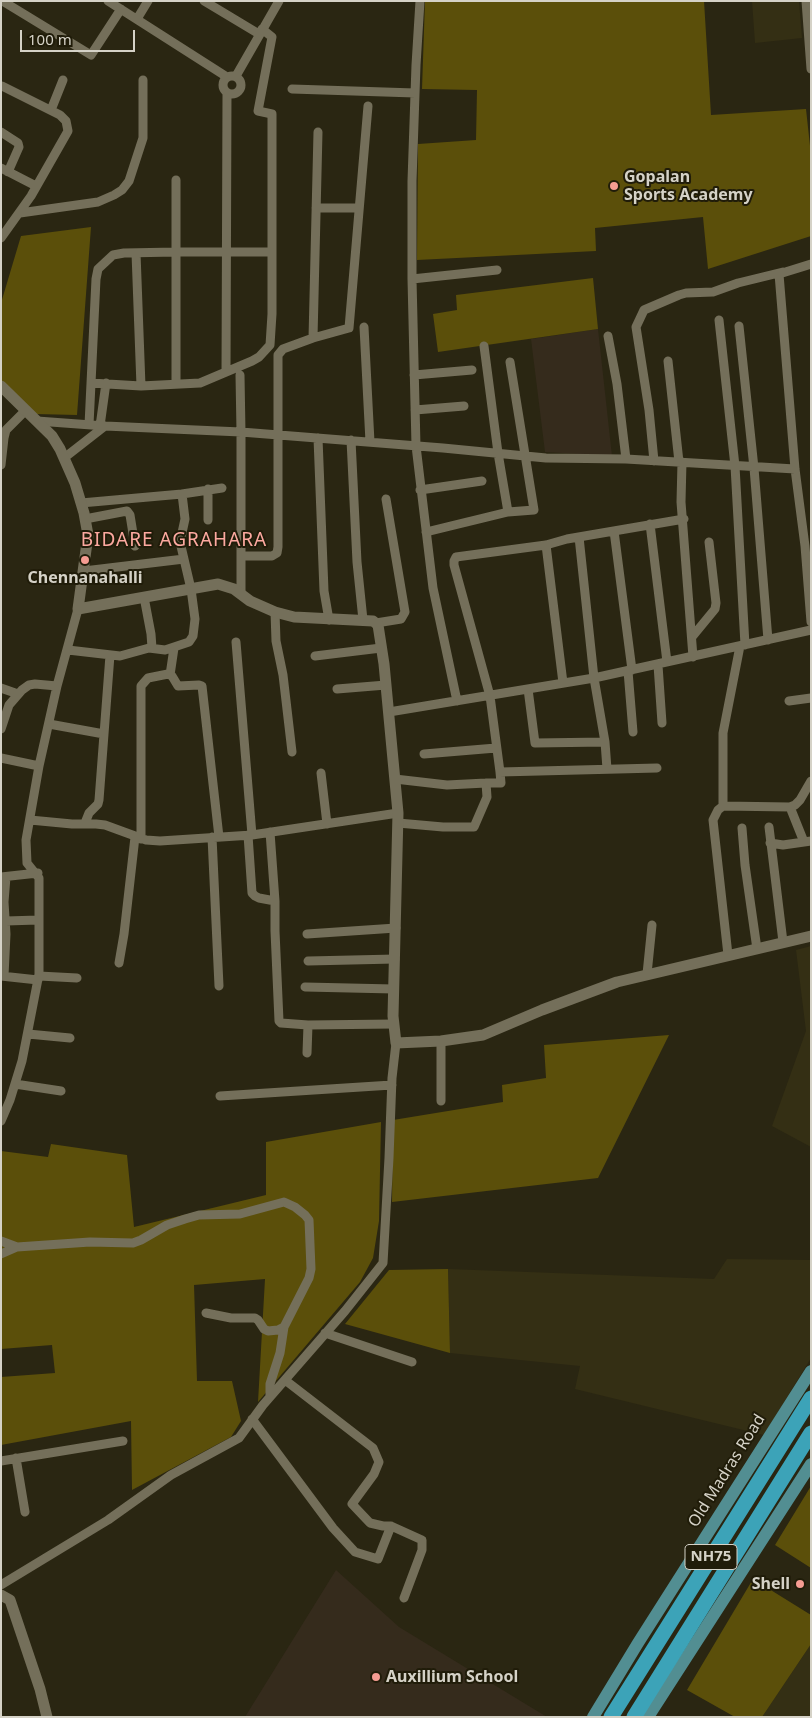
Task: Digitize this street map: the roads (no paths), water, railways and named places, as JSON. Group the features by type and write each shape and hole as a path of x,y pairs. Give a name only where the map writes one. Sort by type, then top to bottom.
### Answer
{"highway":[{"name":"Old Madras Road","path":"611,1717 811,1398"},
{"name":"NH75","path":"634,1717 811,1433"}],"main road":[{"name":"Old Madras Road","path":"593,1717 811,1372"},
{"path":"648,1717 811,1464"}],"street":[{"path":"108,1 242,83 240,89 233,94 227,93"},
{"path":"137,19 148,1"},
{"path":"90,382 141,386 200,383 259,357 270,345 272,114 258,111 272,37 204,1"},
{"path":"226,372 227,93 223,85 231,76 279,1"},
{"path":"420,1 412,181 416,446 433,588 457,701"},
{"path":"806,1 811,69"},
{"path":"4,2 91,55 121,9"},
{"path":"51,110 63,80"},
{"path":"20,213 98,202 122,190 129,181 143,138 143,80"},
{"path":"1,238 20,213 68,131 66,121 60,115 2,86"},
{"path":"292,89 415,93"},
{"path":"241,556 272,556 277,552 278,547 278,355 283,349 349,328 368,106"},
{"path":"1,132 18,143 20,147 5,170 36,186"},
{"path":"313,338 318,132"},
{"path":"176,180 176,384"},
{"path":"316,208 359,208"},
{"path":"89,425 98,269 113,255 176,252 272,252"},
{"path":"136,253 141,386"},
{"path":"654,461 649,410 636,327 642,313 648,308 678,295 713,292 738,283 811,264"},
{"path":"412,278 498,270"},
{"path":"784,272 779,274 795,469 805,546 811,622"},
{"path":"719,320 736,466 742,646 723,733 723,806"},
{"path":"739,326 754,468 768,640"},
{"path":"364,327 370,442"},
{"path":"608,336 617,384 626,459"},
{"path":"484,346 508,512"},
{"path":"668,361 681,462 693,657"},
{"path":"426,532 508,512 534,510 510,362"},
{"path":"414,375 472,370"},
{"path":"240,374 241,594"},
{"path":"64,458 103,426 106,384"},
{"path":"1,1121 22,1061 38,978 40,881 38,873 29,866 26,858 26,840 56,686 68,650 78,609 88,535 81,503 64,458 52,436 26,410 3,391"},
{"path":"415,410 464,406"},
{"path":"1,465 6,430 26,410"},
{"path":"37,421 351,440 525,457 626,459 795,469"},
{"path":"318,438 324,591 328,620"},
{"path":"351,440 357,562 363,620"},
{"path":"420,490 482,481"},
{"path":"81,503 182,494 222,488"},
{"path":"208,490 208,520"},
{"path":"68,650 120,656 141,649 164,650 174,648 189,642 195,619 191,589 180,542 185,519 182,494"},
{"path":"78,609 218,584 234,590 275,612 294,617 328,620 363,620 376,623 401,619 405,612 386,499"},
{"path":"85,520 127,511 130,515 135,546"},
{"path":"395,779 447,785 501,783 490,696 454,565 456,558 546,545 550,542 684,519"},
{"path":"650,524 662,664 662,723"},
{"path":"614,531 630,670 632,732"},
{"path":"579,537 594,678 605,742 607,768"},
{"path":"692,637 714,609 716,602 709,542"},
{"path":"546,545 562,682"},
{"path":"84,570 184,559"},
{"path":"144,597 152,648"},
{"path":"275,612 276,641 283,675 292,752"},
{"path":"1,1585 108,1520 171,1475 238,1438 270,1397 383,1264 390,1158 392,1085 396,1043 394,989 398,818 386,685 378,625 376,623"},
{"path":"389,712 594,678 811,630"},
{"path":"236,642 250,835 252,892 259,898 275,901"},
{"path":"174,648 170,675 178,686 199,684 202,686 216,837 219,986"},
{"path":"315,656 381,648"},
{"path":"85,823 89,813 98,804 110,655"},
{"path":"119,963 138,838 142,686 148,678 170,675"},
{"path":"1,729 9,706 18,694 29,685 56,686"},
{"path":"337,690 386,685"},
{"path":"1,688 18,694"},
{"path":"528,689 535,743 605,742"},
{"path":"789,701 811,698"},
{"path":"48,724 104,734"},
{"path":"424,754 496,748"},
{"path":"1,758 39,766"},
{"path":"500,772 656,768"},
{"path":"321,773 327,824"},
{"path":"728,955 713,820 718,810 723,806 778,808 796,805 811,781"},
{"path":"30,820 106,825 138,838 160,841 250,835 327,824 398,818 443,827 474,827 487,797 486,783"},
{"path":"770,843 783,845 808,842 790,807"},
{"path":"769,827 783,942"},
{"path":"742,828 745,864 758,949"},
{"path":"270,832 275,901 278,1018 281,1023 308,1025 394,1024"},
{"path":"38,873 4,877 6,921 2,976 78,978"},
{"path":"6,921 38,920"},
{"path":"647,974 652,925"},
{"path":"307,934 396,928"},
{"path":"396,1043 442,1042 483,1035 598,988 647,974 811,936"},
{"path":"308,961 395,959"},
{"path":"305,987 394,989"},
{"path":"307,1053 308,1025"},
{"path":"28,1034 70,1038"},
{"path":"441,1101 442,1042"},
{"path":"15,1084 61,1091"},
{"path":"220,1096 392,1085"},
{"path":"1,1254 17,1247 90,1242 133,1243 167,1225 199,1215 240,1214 284,1202 295,1207 309,1220 311,1269 309,1278 284,1327 280,1353 270,1384 270,1397"},
{"path":"1,1241 17,1247"},
{"path":"206,1313 231,1318 255,1318 268,1331 284,1327"},
{"path":"325,1333 412,1362"},
{"path":"285,1380 373,1448 379,1462 374,1474 352,1504 370,1523 391,1526 422,1540 422,1550 404,1598"},
{"path":"252,1420 333,1528 355,1552 378,1560 391,1526"},
{"path":"1,1461 124,1441"},
{"path":"16,1458 26,1512"},
{"path":"1,1594 10,1600 40,1689 47,1717"}],"place":[{"name":"Gopalan Sports Academy","path":"614,186"},
{"name":"Chennanahalli","path":"85,560"},
{"name":"Shell","path":"800,1584"},
{"name":"Auxillium School","path":"376,1677"}],"district":[{"name":"BIDARE AGRAHARA","path":"174,541"}]}
